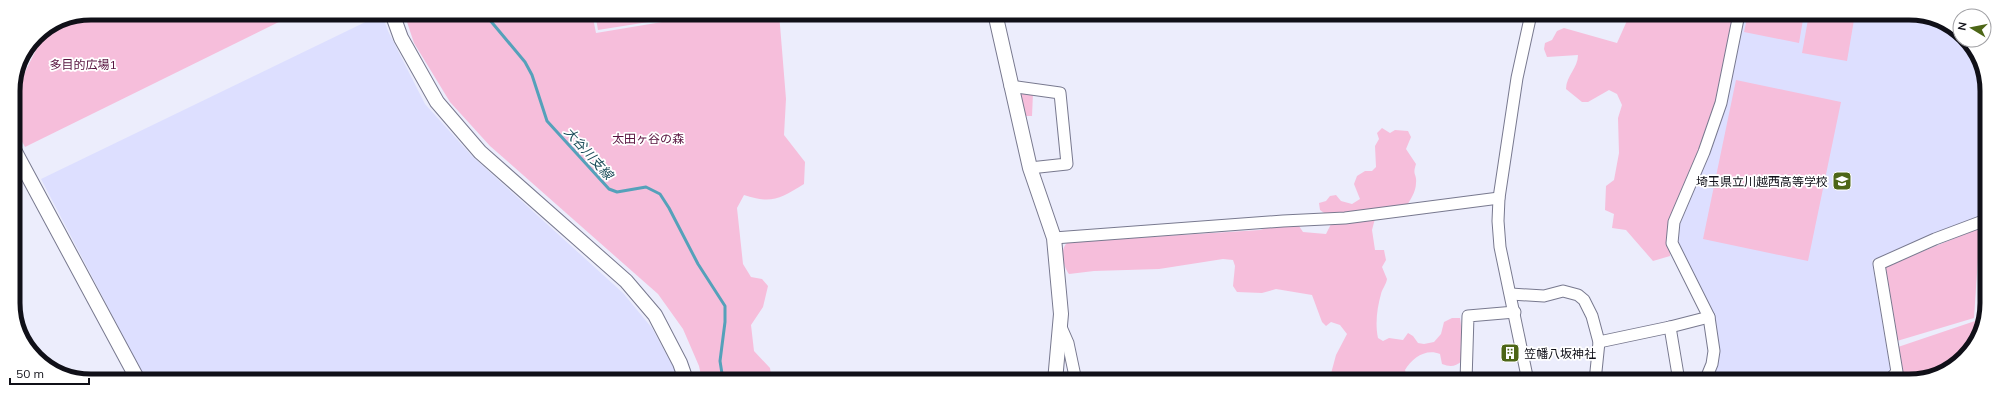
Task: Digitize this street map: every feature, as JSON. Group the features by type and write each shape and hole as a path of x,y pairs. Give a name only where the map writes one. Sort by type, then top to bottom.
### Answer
{"street":[{"path":"394,20 400,38 437,102 480,152 626,281 655,315 680,363 684,374"},
{"path":"996,20 1010,86 1030,168 1054,238 1060,286 1061,327 1056,374"},
{"path":"1527,374 1515,312 1500,247 1499,198 1517,78 1530,20"},
{"path":"1708,374 1712,364 1714,351 1710,317 1672,243 1674,222 1704,152 1721,103 1738,20"},
{"path":"1010,86 1060,93 1067,164 1030,168"},
{"path":"20,161 135,374"},
{"path":"1054,238 1283,221 1345,218 1499,198"},
{"path":"1895,374 1897,372 1879,264 1934,239 1980,222"},
{"path":"1511,294 1544,296 1563,291 1578,295 1584,300 1592,316 1599,342 1596,374"},
{"path":"1466,374 1468,316 1515,312"},
{"path":"1599,342 1710,317"},
{"path":"1061,327 1068,343 1075,374"},
{"path":"1670,327 1678,374"}],"shaded area":[{"path":"370,20 384,20 388,31 425,104 472,156 623,293 652,328 677,374 143,374 41,179"},
{"name":"埼玉県立川越西高等学校","path":"1740,20 1923,21 1941,27 1952,35 1952,48 1965,48 1968,51 1975,66 1980,107 1980,217 1872,260 1891,372 1889,374 1712,374 1717,359 1717,327 1708,302 1677,242 1679,226 1712,147 1722,112"}],"green space":[{"name":"多目的広場1","path":"91,20 283,20 25,147 20,138 21,80 40,42 59,27 72,22"},
{"name":"太田ヶ谷の森","path":"406,20 593,20 596,33 674,20 780,20 786,99 784,135 805,162 804,184 782,196 775,198 761,199 744,195 737,208 743,264 751,277 762,279 768,286 763,307 751,325 754,351 770,368 771,374 701,374 699,366 683,329 658,294 490,146 450,102 414,43"},
{"path":"596,20 661,20 598,30"},
{"path":"1627,20 1733,20 1716,102 1697,158 1669,225 1670,256 1653,261 1626,230 1612,228 1614,214 1605,210 1606,186 1614,180 1619,153 1618,118 1622,105 1617,94 1609,90 1588,102 1582,102 1566,89 1578,55 1547,57 1544,49 1545,43 1552,40 1557,31 1564,28 1617,43"},
{"path":"1747,20 1803,20 1799,43 1744,32"},
{"path":"1808,20 1854,20 1847,61 1802,53"},
{"path":"1736,80 1841,102 1808,261 1703,239"},
{"path":"1023,91 1033,93 1032,116 1024,116 1019,95"},
{"path":"1382,128 1390,133 1395,130 1408,131 1411,137 1406,149 1416,164 1414,171 1416,186 1414,193 1406,207 1377,211 1372,230 1375,250 1384,250 1386,260 1382,267 1387,279 1378,305 1378,338 1383,341 1389,338 1403,340 1408,333 1413,336 1418,343 1424,344 1434,342 1441,334 1444,322 1452,318 1460,318 1462,361 1455,365 1450,366 1442,364 1440,354 1430,352 1415,358 1405,370 1406,374 1331,374 1336,355 1347,334 1340,325 1331,322 1326,326 1322,322 1312,295 1276,289 1262,293 1237,292 1233,286 1235,266 1233,260 1223,259 1159,269 1094,271 1069,274 1065,267 1063,253 1065,245 1068,242 1260,230 1276,225 1299,226 1303,232 1326,234 1331,224 1327,215 1320,210 1319,203 1326,201 1330,196 1336,195 1341,201 1352,204 1360,199 1354,184 1357,176 1365,171 1372,171 1376,167 1375,146 1379,139 1377,133"},
{"path":"1980,228 1974,318 1897,341 1884,267"},
{"path":"1980,272 1980,303 1978,322 1968,343 1949,362 1936,369 1923,373 1894,374 1898,347 1975,321 1978,309"}],"waterway":[{"name":"大谷川支線","path":"490,20 525,62 532,75 547,121 609,189 617,192 646,187 660,194 669,208 698,264 725,306 725,322 720,361 722,374"}],"place":[{"name":"埼玉県立川越西高等学校","path":"1842,181"},
{"name":"笠幡八坂神社","path":"1510,353"}]}
